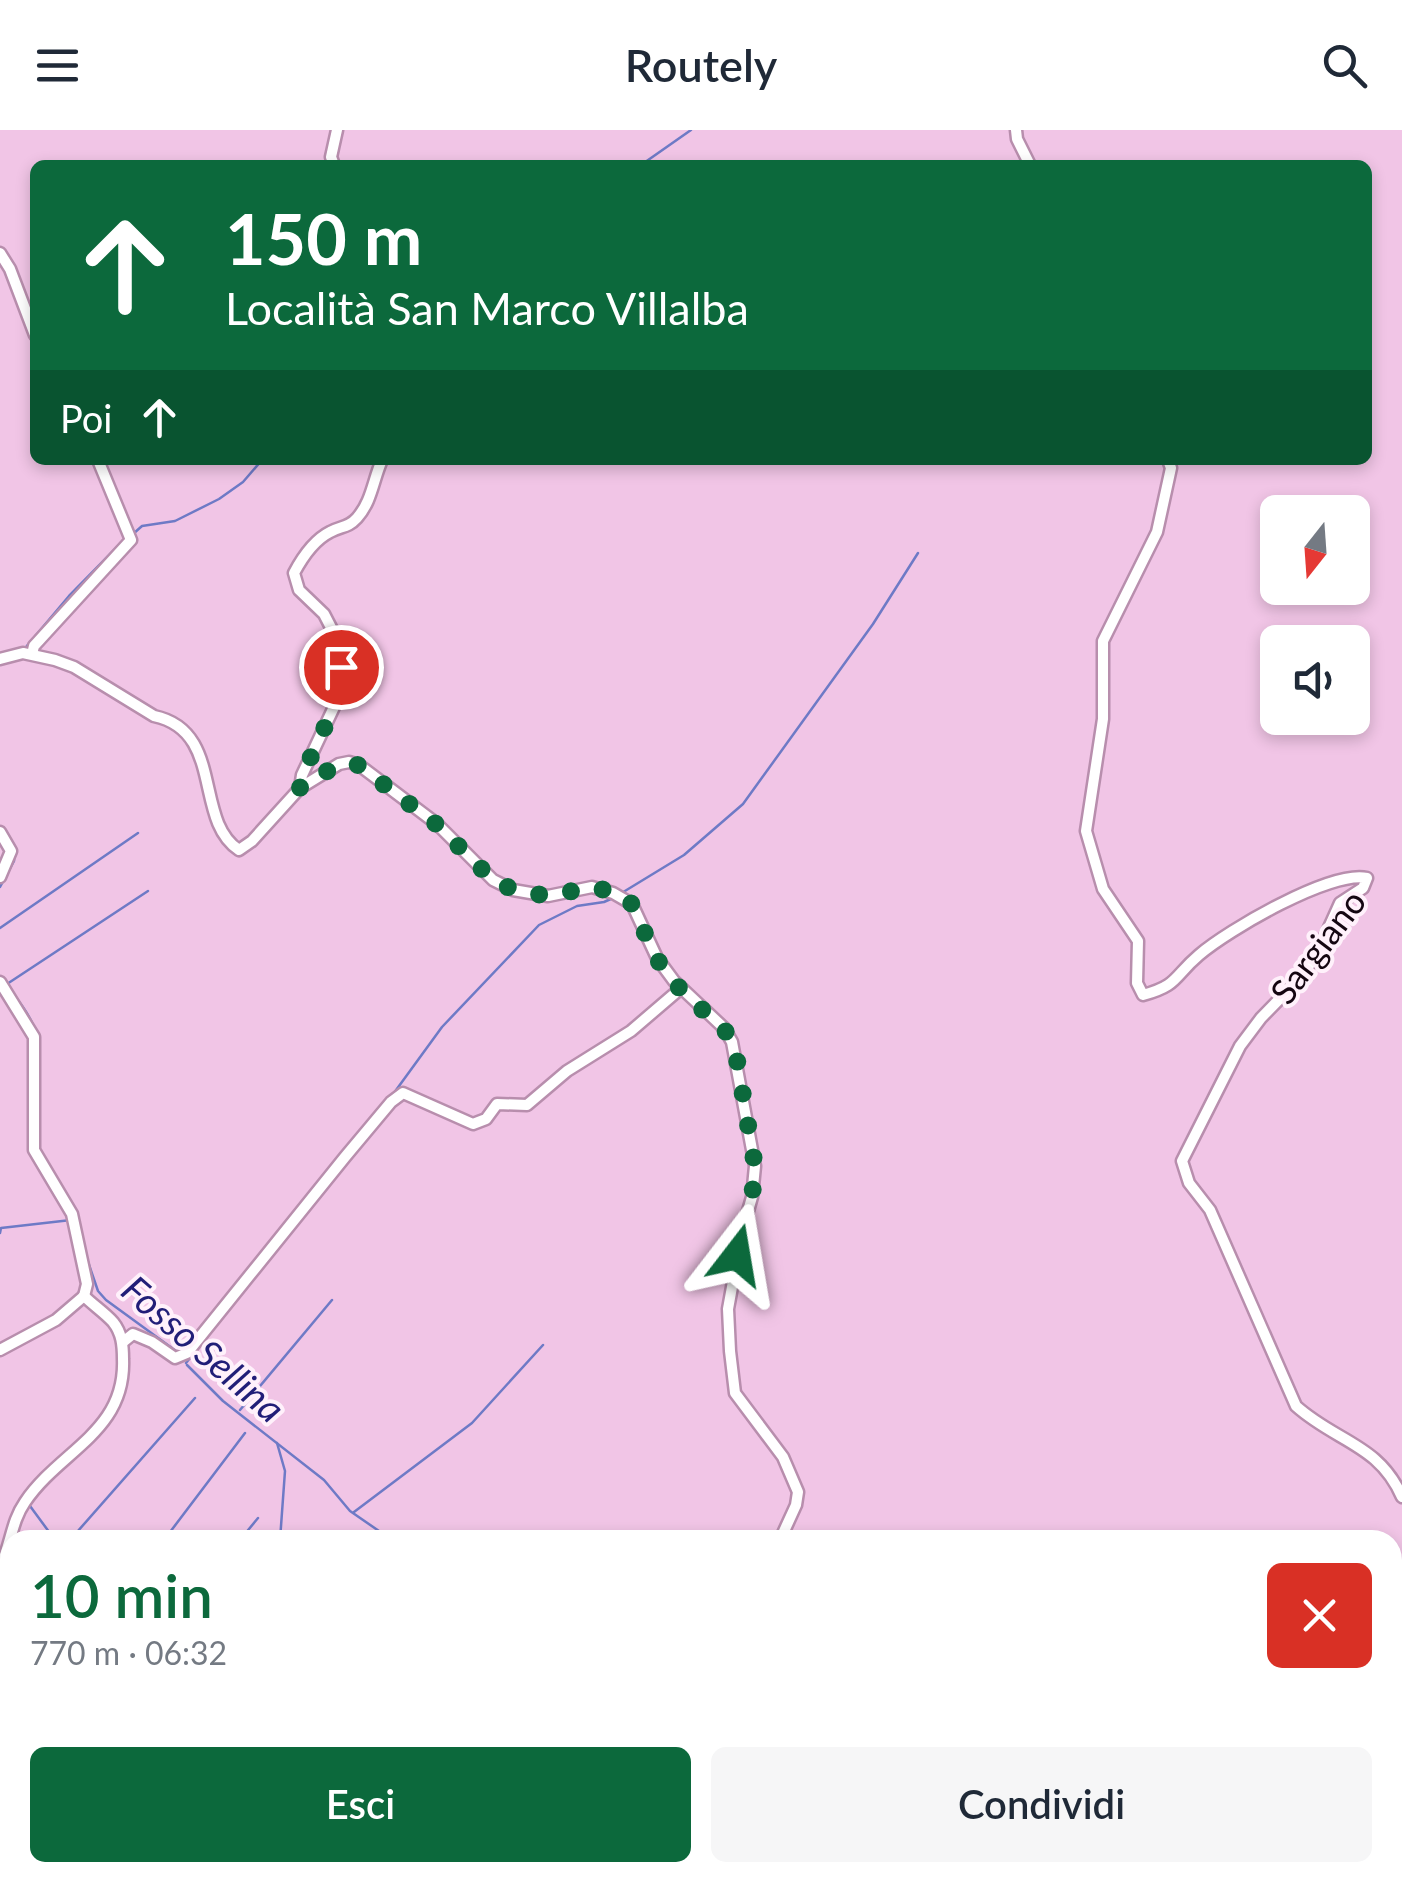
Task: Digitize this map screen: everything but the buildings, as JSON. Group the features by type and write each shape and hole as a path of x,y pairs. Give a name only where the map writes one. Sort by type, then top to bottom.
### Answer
{"street":[{"path":"332,160 337,130"},
{"path":"1016,130 1027,160"},
{"path":"0,253 30,322"},
{"path":"32,654 34,646 129,537 100,465"},
{"path":"300,788 342,690 340,644 324,614 299,590 294,573 304,554 330,532 346,528 357,518 370,501 381,465"},
{"name":"Sargiano","path":"1170,465 1156,532 1103,641 1104,719 1086,831 1103,889 1138,942 1136,983 1143,994 1170,987 1196,956 1241,923 1342,878 1367,878 1363,888 1340,903 1318,952 1302,976 1240,1046 1182,1162 1189,1184 1210,1210 1296,1406 1314,1422 1370,1452 1384,1465 1402,1497"},
{"path":"0,659 32,654 74,667 154,716 184,729 195,744 222,829 239,850 252,842 300,788 349,762 436,824 493,880 514,890 548,896 592,887 614,892 632,904 656,958 680,989 724,1028 736,1054 755,1166 728,1309 730,1351 735,1394 783,1457 798,1492 785,1530"},
{"path":"0,832 10,851 0,877"},
{"path":"0,982 36,1043 34,1150 72,1214 86,1284 84,1296 56,1320 0,1350"},
{"path":"123,1342 133,1334 175,1358 187,1352 392,1102 403,1094 473,1124 486,1119 498,1104 527,1105 567,1072 631,1031 680,989"},
{"path":"12,1530 26,1501 116,1407 124,1378 123,1342 113,1322 84,1296"}],"waterway":[{"path":"648,160 691,130"},
{"path":"133,534 142,526 175,521 219,499 243,482 258,465"},
{"path":"26,647 126,538"},
{"path":"620,894 684,855 743,804 873,624 918,553"},
{"path":"0,928 138,833"},
{"name":"Fosso Sellina","path":"0,887 14,861 14,852"},
{"path":"7,984 148,891"},
{"path":"391,1097 442,1027 539,925 577,906 613,898"},
{"name":"Fosso Sellina","path":"13,994 35,1029 39,1068"},
{"name":"Fosso Sellina","path":"55,1176 72,1204"},
{"path":"0,1233 1,1228 71,1220"},
{"name":"Fosso Sellina","path":"87,1259 98,1291 106,1300 176,1351"},
{"path":"240,1410 332,1300"},
{"path":"186,1363 204,1340"},
{"path":"354,1512 472,1423 543,1345"},
{"path":"187,1365 223,1401 324,1480 350,1511 378,1530"},
{"path":"79,1530 195,1398"},
{"path":"172,1530 245,1433"},
{"name":"Fosso Sellina","path":"277,1443 285,1471 281,1530"},
{"path":"30,1506 48,1530"},
{"path":"248,1530 258,1518"}],"route":[{"path":"341,667 342,690 300,788 349,762 436,824 493,880 514,890 548,896 592,887 614,892 632,904 656,958 674,982 724,1028 736,1054 755,1166 752,1197 737,1255"}]}
